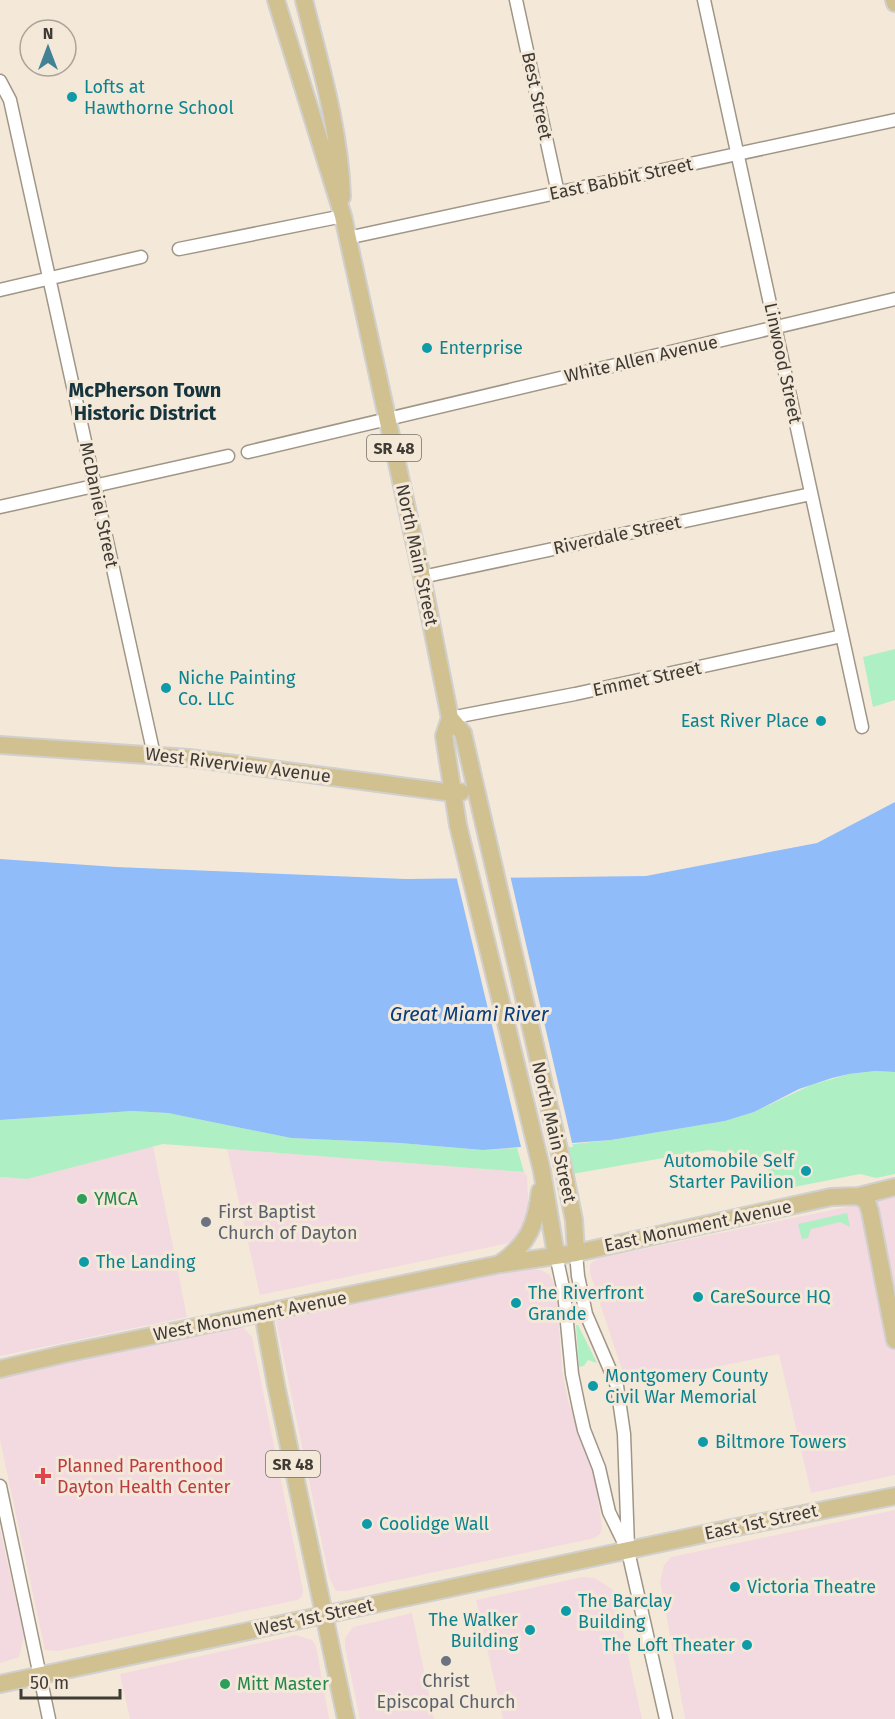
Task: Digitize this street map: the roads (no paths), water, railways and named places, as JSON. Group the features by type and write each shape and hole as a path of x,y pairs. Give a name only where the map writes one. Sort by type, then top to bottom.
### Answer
{"main road":[{"name":"North Main Street","path":"276,0 348,238 422,577 450,718 444,736 458,825 542,1175 556,1255"},
{"name":"North Main Street","path":"304,0 320,63 341,165 343,216"},
{"name":"North Main Street","path":"450,718 463,733 564,1171 574,1221 576,1253"},
{"name":"West Riverview Avenue","path":"0,745 189,758 453,794 475,790"},
{"name":"SR 48","path":"500,1264 510,1257 528,1237 536,1216 542,1175"},
{"name":"East Monument Avenue","path":"500,1264 576,1253 831,1197 859,1196 895,1187"},
{"path":"859,1196 867,1202 870,1211 895,1340"},
{"name":"West Monument Avenue","path":"0,1369 75,1351 500,1264"},
{"name":"SR 48","path":"263,1313 346,1719"},
{"name":"East 1st Street","path":"628,1551 895,1496"},
{"name":"West 1st Street","path":"0,1684 628,1551"}],"street":[{"name":"Best Street","path":"516,0 558,193"},
{"name":"Linwood Street","path":"704,0 862,727"},
{"name":"McDaniel Street","path":"0,81 10,100 154,755"},
{"name":"East Babbit Street","path":"348,238 895,120"},
{"path":"179,249 343,216"},
{"path":"0,290 141,257"},
{"name":"White Allen Avenue","path":"248,452 895,299"},
{"path":"0,507 228,456"},
{"name":"Riverdale Street","path":"422,577 812,494"},
{"name":"Emmet Street","path":"450,718 586,692 842,636"},
{"name":"North Main Street","path":"576,1253 586,1314 617,1386 620,1401 626,1470 628,1551 666,1719"},
{"name":"North Main Street","path":"556,1255 564,1292 572,1374 579,1408 599,1468 609,1512 628,1551"},
{"path":"0,1486 49,1719"}],"water":[{"name":"Great Miami River","path":"895,802 895,1072 875,1071 832,1078 799,1089 754,1112 725,1121 611,1140 483,1150 400,1143 291,1138 168,1113 132,1111 0,1120 0,859 116,867 406,879 646,876 817,843"}],"place":[{"name":"Lofts at Hawthorne School","path":"72,97"},
{"name":"Enterprise","path":"427,348"},
{"name":"Niche Painting Co. LLC","path":"166,688"},
{"name":"East River Place","path":"821,721"},
{"name":"Automobile Self Starter Pavilion","path":"806,1171"},
{"name":"YMCA","path":"82,1199"},
{"name":"First Baptist Church of Dayton","path":"206,1222"},
{"name":"The Landing","path":"84,1262"},
{"name":"CareSource HQ","path":"698,1297"},
{"name":"The Riverfront Grande","path":"516,1303"},
{"name":"Montgomery County Civil War Memorial","path":"593,1386"},
{"name":"Biltmore Towers","path":"703,1442"},
{"name":"Planned Parenthood Dayton Health Center","path":"43,1476"},
{"name":"Coolidge Wall","path":"367,1524"},
{"name":"Victoria Theatre","path":"735,1587"},
{"name":"The Barclay Building","path":"566,1611"},
{"name":"The Walker Building","path":"530,1630"},
{"name":"The Loft Theater","path":"747,1645"},
{"name":"Christ Episcopal Church","path":"446,1661"},
{"name":"Mitt Master","path":"225,1684"}],"district":[{"name":"McPherson Town Historic District","path":"145,402"}]}
